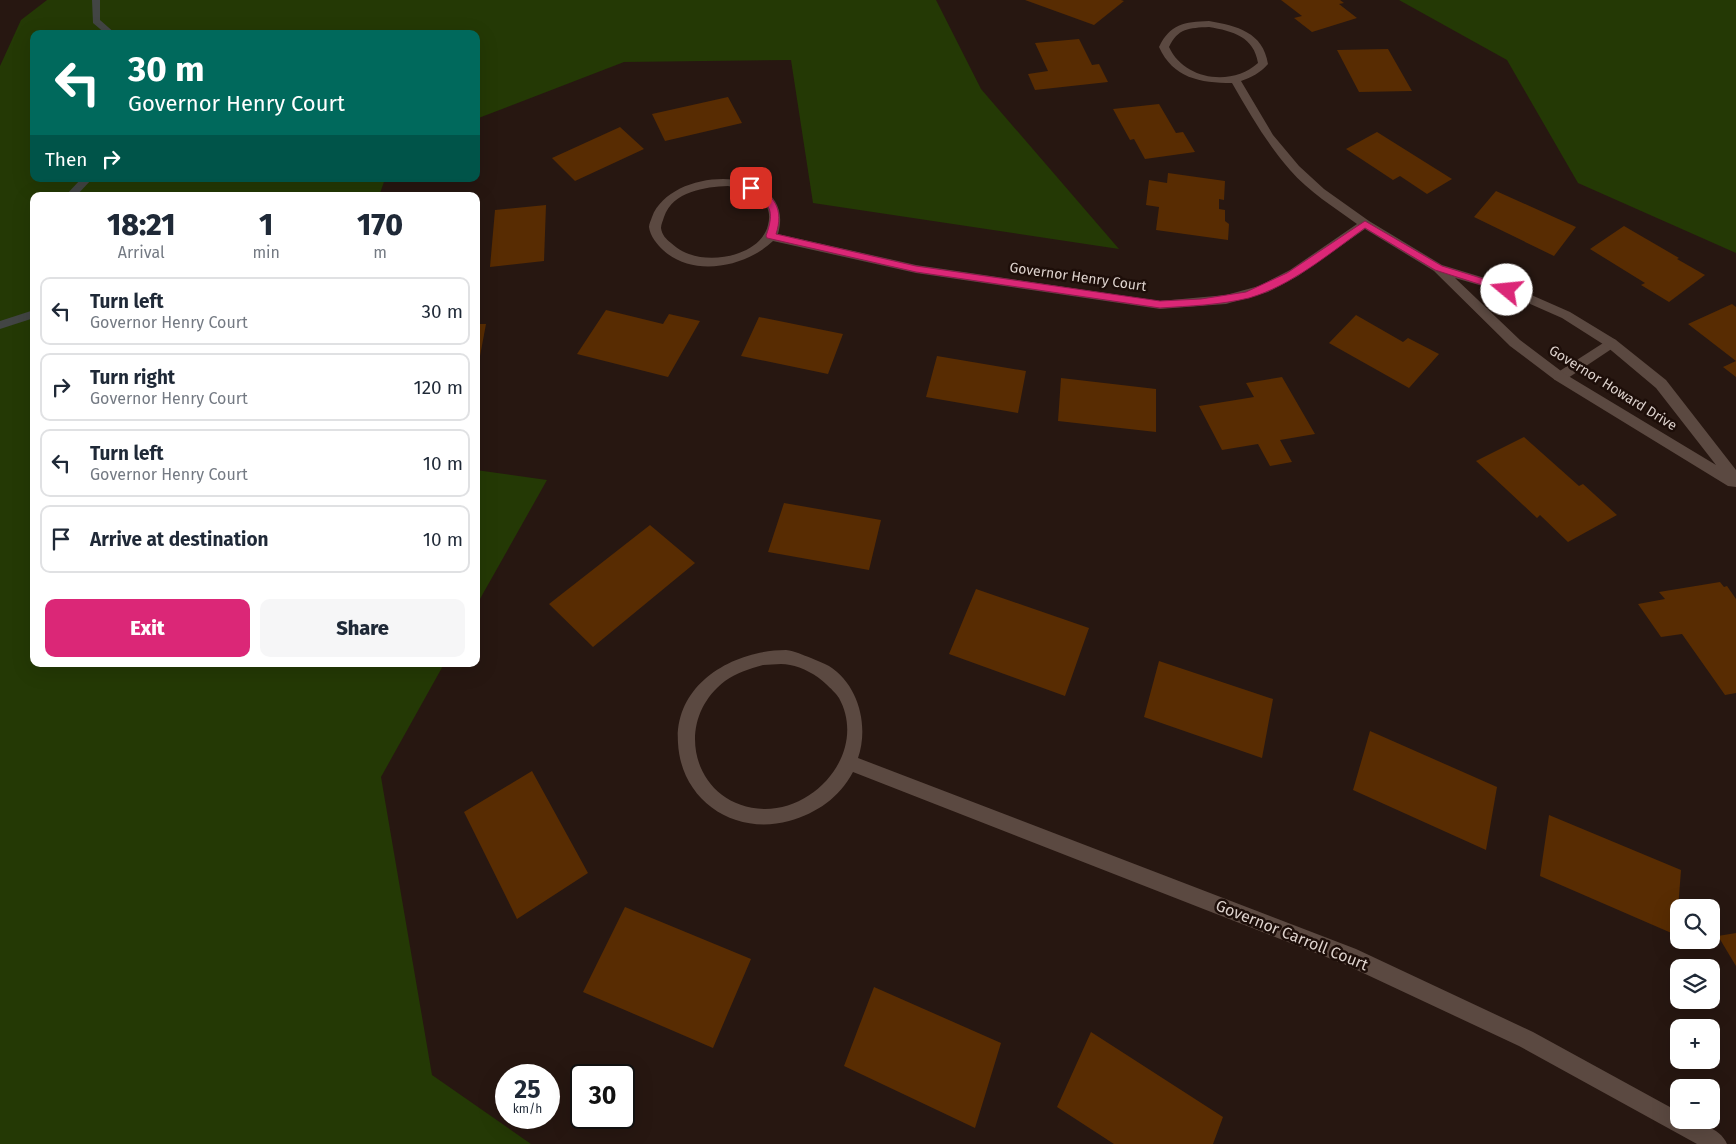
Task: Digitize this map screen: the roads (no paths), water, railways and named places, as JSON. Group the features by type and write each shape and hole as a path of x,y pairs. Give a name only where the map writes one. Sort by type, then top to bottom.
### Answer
{"street":[{"path":"1211,24 1240,32 1251,38 1257,43 1264,54 1263,64 1252,74 1235,80 1198,77 1181,70 1167,56 1164,47 1170,36 1180,29 1195,25 1211,24"},
{"name":"Governor Howard Drive","path":"1235,80 1269,136 1295,169 1320,192 1365,224 1438,268 1516,343 1560,377 1736,482"},
{"path":"712,182 733,183 751,188 773,206 776,220 771,236 761,247 744,256 726,261 707,262 682,257 667,248 658,238 655,228 657,216 663,206 675,195 693,186 712,182"},
{"name":"Governor Henry Court","path":"771,236 916,269 1160,304 1201,303 1248,294 1290,276 1365,224"},
{"name":"Governor Howard Drive","path":"1438,268 1516,293 1566,315 1611,343 1661,384 1736,482"},
{"path":"1560,377 1611,343"},
{"path":"763,658 792,658 819,668 837,682 851,705 857,732 850,763 836,785 813,805 789,815 761,818 724,808 702,790 690,769 685,749 687,725 695,703 712,682 737,665 763,658"},
{"name":"Governor Carroll Court","path":"850,763 1348,956 1526,1039 1717,1144"}],"waterway":[{"path":"96,0 96,21 107,30"},
{"path":"74,192 84,182"},
{"path":"0,325 30,315"}]}
